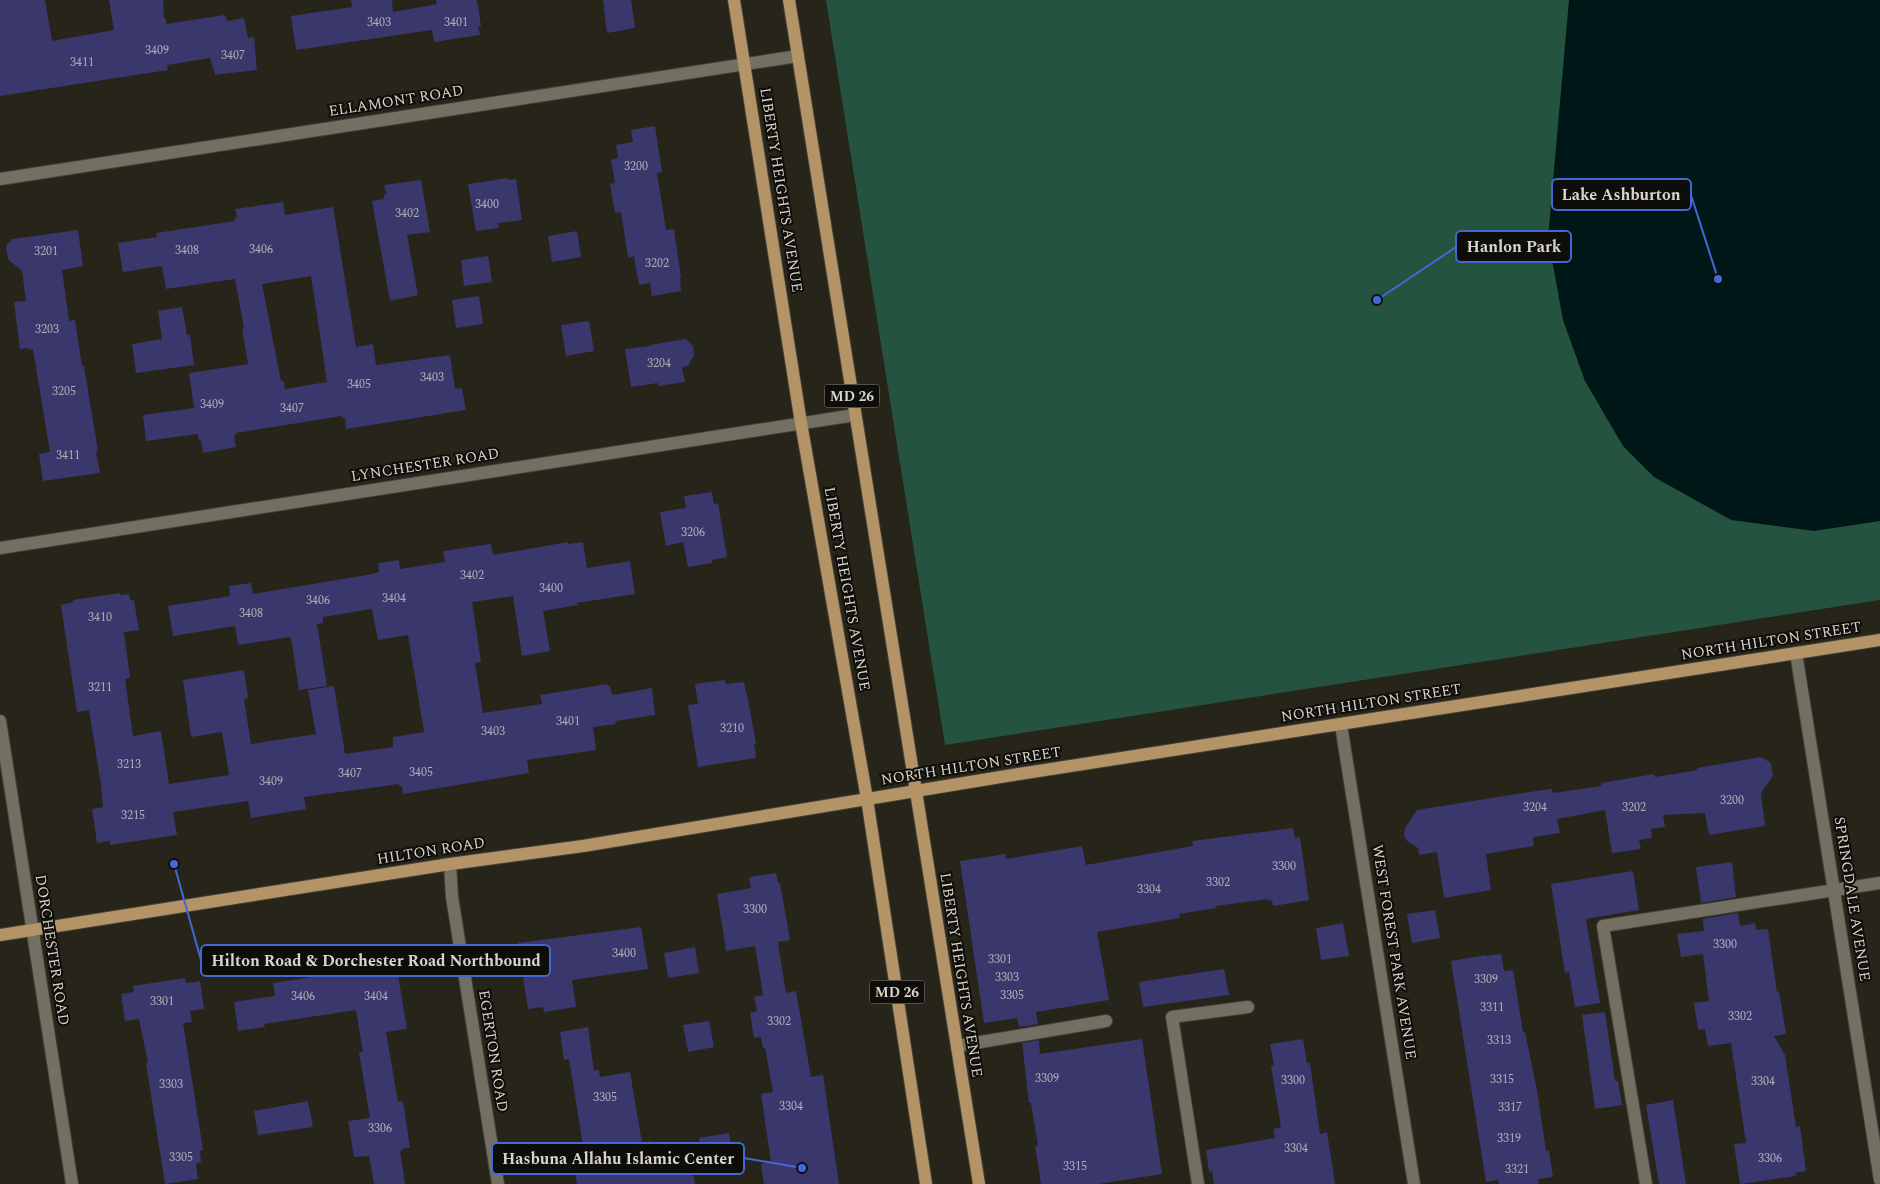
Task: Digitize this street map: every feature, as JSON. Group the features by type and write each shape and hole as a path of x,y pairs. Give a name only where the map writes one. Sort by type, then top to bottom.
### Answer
{"main road":[{"name":"LIBERTY HEIGHTS AVENUE","path":"734,0 801,423 867,799 926,1184"},
{"name":"LIBERTY HEIGHTS AVENUE","path":"789,0 979,1184"},
{"name":"NORTH HILTON STREET","path":"867,799 1880,640"},
{"name":"HILTON ROAD","path":"0,935 450,864 582,846 867,799"}],"street":[{"name":"ELLAMONT ROAD","path":"0,179 798,56"},
{"name":"LYNCHESTER ROAD","path":"0,548 855,415"},
{"name":"SPRINGDALE AVENUE","path":"1796,653 1880,1180"},
{"name":"DORCHESTER ROAD","path":"0,721 1,738 72,1184"},
{"name":"WEST FOREST PARK AVENUE","path":"1341,725 1414,1184"},
{"name":"EGERTON ROAD","path":"450,864 452,897 498,1184"},
{"path":"1646,1184 1602,926 1880,883"},
{"path":"1198,1184 1172,1017 1248,1007"},
{"path":"956,1046 1106,1021"}],"green space":[{"path":"826,0 1880,0 1880,600 945,745"}],"shaded area":[{"path":"1569,0 1880,0 1880,521 1814,531 1731,520 1654,477 1623,446 1585,381 1563,320 1548,238"}],"building":[{"path":"0,0 45,0 52,41 114,30 109,0 163,0 166,24 225,15 227,21 244,18 248,38 254,37 257,70 215,75 210,58 167,65 168,70 0,96"},
{"path":"351,0 392,0 393,12 437,4 436,0 477,0 481,26 478,26 480,35 434,42 432,30 296,50 291,16 352,7"},
{"path":"603,0 631,0 635,28 607,33"},
{"path":"655,126 662,172 657,173 666,230 674,229 681,291 652,296 650,283 639,285 634,256 628,258 621,212 615,213 610,184 615,183 611,160 618,158 616,145 633,142 631,130"},
{"path":"508,178 508,180 516,179 522,220 498,223 499,228 476,231 468,184"},
{"path":"421,180 430,232 407,235 418,295 390,301 372,201 384,199 386,194 384,185"},
{"path":"283,202 285,215 333,207 356,347 373,344 376,365 450,355 455,389 462,388 466,410 346,429 345,418 342,418 342,416 236,433 234,435 236,447 203,453 198,434 146,441 143,415 194,408 189,373 248,364 242,329 244,328 235,279 166,289 162,266 123,272 118,243 157,237 156,233 235,221 237,217 235,209","holes":["311,276 327,382 285,389 284,381 281,381 262,284"]},
{"path":"78,230 83,266 62,270 69,321 75,320 82,366 84,366 100,473 43,481 39,454 50,452 33,349 20,349 14,302 26,301 22,271 8,259 6,246 12,239"},
{"path":"577,231 581,257 552,262 548,236"},
{"path":"488,256 492,282 464,286 461,260"},
{"path":"479,296 483,324 456,328 452,300"},
{"path":"182,307 187,335 190,335 194,365 136,373 132,344 162,339 158,311"},
{"path":"589,321 594,351 566,356 561,325"},
{"path":"686,339 693,346 694,355 688,366 682,367 685,382 631,387 625,349"},
{"path":"712,492 714,504 718,503 727,557 712,560 712,563 688,567 683,542 666,546 660,512 686,508 684,496"},
{"path":"568,542 568,544 583,542 587,568 630,561 635,594 577,603 578,605 543,611 550,651 522,656 513,596 472,602 481,662 475,663 483,713 542,704 540,695 607,684 610,686 612,695 652,688 655,715 615,721 616,724 593,727 596,750 527,760 529,773 403,794 402,786 399,786 399,784 304,797 306,809 251,818 248,801 173,812 177,835 110,845 110,841 97,843 92,809 103,807 101,785 89,710 77,712 61,605 74,602 73,600 120,593 120,595 129,594 130,600 134,600 139,630 124,632 130,678 125,679 133,736 161,731 169,784 229,775 222,732 191,737 183,680 244,670 248,698 244,699 251,744 316,734 308,690 334,686 345,754 393,747 393,737 424,732 408,635 378,640 372,609 323,617 323,623 317,624 327,686 299,690 291,637 238,645 235,626 173,636 168,606 230,596 229,586 251,583 253,594 367,575 379,572 378,563 399,560 400,569 445,562 443,551 491,544 493,555"},
{"path":"725,680 726,684 744,682 756,744 754,744 756,758 698,767 688,705 698,704 695,684"},
{"path":"1761,757 1771,763 1773,776 1761,793 1765,826 1709,835 1705,813 1663,815 1665,827 1651,829 1652,838 1639,840 1641,849 1612,853 1605,810 1557,819 1560,833 1533,837 1534,846 1486,854 1491,890 1444,898 1437,852 1419,855 1418,848 1408,842 1404,836 1405,828 1417,810 1536,791 1552,789 1553,793 1601,786 1601,783 1654,774 1655,777"},
{"path":"1293,828 1295,838 1300,837 1309,900 1273,906 1272,900 1269,901 1268,899 1216,906 1216,908 1179,914 1180,918 1097,932 1109,1000 1036,1012 1038,1024 1019,1027 1017,1018 984,1023 960,861 1006,854 1006,859 1082,846 1086,865 1193,846 1192,841"},
{"path":"1732,862 1736,897 1701,903 1696,867"},
{"path":"1633,871 1639,910 1586,919 1600,1003 1575,1007 1569,972 1565,973 1551,884"},
{"path":"776,873 778,883 780,883 790,940 778,942 786,993 796,991 811,1077 823,1075 839,1184 764,1184 761,1164 771,1162 761,1094 773,1092 765,1048 763,1048 761,1037 754,1038 750,1013 757,1011 754,997 763,995 755,946 726,951 717,894 751,888 749,877"},
{"path":"1435,910 1440,938 1412,943 1407,914"},
{"path":"1738,913 1740,926 1755,923 1756,930 1768,929 1777,992 1779,991 1786,1034 1774,1036 1785,1055 1796,1127 1800,1126 1806,1171 1795,1173 1796,1176 1740,1184 1734,1144 1746,1143 1731,1043 1708,1046 1705,1029 1698,1030 1694,1003 1709,1001 1703,954 1681,957 1677,934 1704,931 1703,919"},
{"path":"1343,923 1349,956 1321,960 1316,928"},
{"path":"641,927 648,969 572,980 576,1007 544,1012 543,1007 528,1009 523,976 514,977 509,947 518,946 518,943"},
{"path":"695,947 699,973 668,978 664,953"},
{"path":"394,951 407,1029 386,1032 398,1102 403,1101 410,1148 400,1151 405,1184 374,1184 369,1156 354,1157 348,1121 370,1118 359,1052 363,1052 356,1010 264,1024 265,1027 238,1031 234,1002 275,996 273,983 351,971 348,958"},
{"path":"1501,954 1504,971 1513,970 1523,1032 1525,1032 1537,1090 1546,1151 1549,1151 1553,1177 1538,1179 1539,1184 1499,1184 1498,1180 1486,1182 1451,961"},
{"path":"1224,969 1229,995 1143,1007 1139,982"},
{"path":"185,978 186,983 200,981 204,1009 190,1011 192,1022 183,1023 203,1150 200,1151 201,1162 196,1164 198,1179 165,1184 146,1063 148,1063 139,1019 125,1021 121,994 134,992 133,986"},
{"path":"1605,1012 1615,1081 1618,1081 1622,1105 1595,1109 1582,1015"},
{"path":"709,1021 714,1047 688,1052 683,1025"},
{"path":"588,1027 594,1071 599,1070 600,1077 630,1072 642,1143 651,1141 655,1167 691,1160 695,1184 577,1184 572,1153 584,1151 569,1059 564,1060 560,1032"},
{"path":"1142,1039 1162,1174 1098,1184 1041,1184 1035,1146 1038,1146 1031,1103 1029,1103 1022,1043 1039,1040 1040,1054"},
{"path":"1303,1039 1307,1063 1310,1063 1320,1134 1327,1132 1335,1184 1214,1184 1212,1171 1209,1172 1206,1150 1275,1138 1273,1129 1281,1127 1271,1066 1274,1065 1270,1044"},
{"path":"1673,1100 1686,1184 1659,1184 1646,1105"},
{"path":"308,1101 313,1127 258,1135 254,1111"},
{"path":"729,1133 734,1159 703,1164 699,1138"}],"place":[{"name":"Lake Ashburton","path":"1718,279"},
{"name":"Hanlon Park","path":"1377,300"},
{"name":"Hilton Road & Dorchester Road Northbound","path":"174,864"},
{"name":"Hasbuna Allahu Islamic Center","path":"802,1168"}]}
